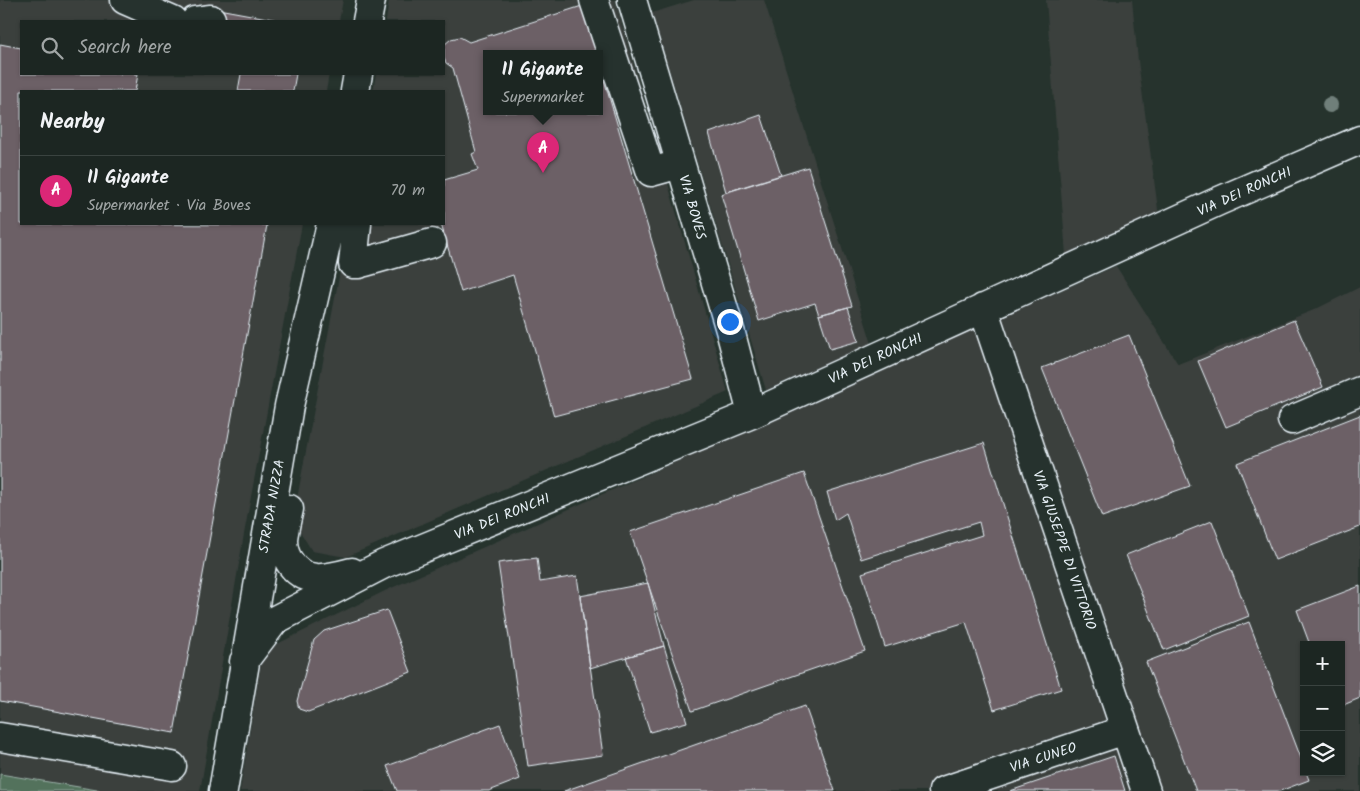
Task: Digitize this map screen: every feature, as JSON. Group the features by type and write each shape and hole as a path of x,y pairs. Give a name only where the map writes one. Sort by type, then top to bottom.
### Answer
{"street":[{"path":"125,0 171,20"},
{"path":"368,20 371,0"},
{"path":"594,0 650,172 680,164"},
{"name":"VIA BOVES","path":"632,0 730,330 752,414"},
{"path":"355,90 358,75"},
{"name":"VIA DEI RONCHI","path":"244,661 275,620 384,564 752,414 1219,201 1360,140"},
{"name":"STRADA NIZZA","path":"223,791 289,406 331,225"},
{"path":"357,225 353,264 432,243"},
{"name":"VIA GIUSEPPE DI VITTORIO","path":"983,308 1146,791"},
{"path":"1292,420 1360,391"},
{"name":"VIA DEI RONCHI","path":"289,406 297,458 284,539 285,555 288,560 299,574 310,578 328,578 384,564"},
{"name":"VIA CUNEO","path":"943,791 972,786 1125,730"},
{"path":"0,737 172,766"}],"shaded area":[{"path":"0,0 343,0 339,20 20,20 20,75 329,75 326,90 20,90 20,225 302,225 244,534 200,791 103,791 0,774"},
{"path":"389,0 615,0 728,392 346,557 312,551 293,520 349,225 445,225 445,90 373,90 376,75 445,75 445,20 386,20"},
{"path":"694,0 764,0 872,344 766,390 652,13"},
{"path":"1046,0 1132,0 1138,61 1159,217 1066,255"},
{"path":"1116,266 1178,364 1314,310 1360,287 1360,791 240,791 263,651 387,590"}],"green space":[{"path":"0,774 103,791 0,791"}],"building":[{"path":"582,6 596,50 483,50 483,115 603,115 603,76 693,379 554,416 513,275 461,292 441,225 445,225 445,180 478,170 472,154 476,152 453,68 445,60 445,44 451,39 460,37 469,42"},
{"path":"213,8 278,20 210,20"},
{"path":"0,44 20,48 20,75 138,75 135,90 20,90 20,225 267,225 174,733 0,701"},
{"path":"241,75 296,75 293,90 238,90"},
{"path":"761,115 781,175 726,192 709,133"},
{"path":"808,167 852,306 819,315 815,303 759,321 721,194"},
{"path":"848,307 859,341 830,349 819,315"},
{"path":"1294,320 1323,387 1226,427 1198,361"},
{"path":"1129,335 1190,486 1102,517 1042,368"},
{"path":"1360,415 1360,527 1275,560 1237,463"},
{"path":"984,443 1061,689 994,710 966,622 885,647 862,573 982,535 979,522 861,559 846,513 835,520 827,492"},
{"path":"804,473 865,651 692,711 630,532"},
{"path":"1212,521 1249,616 1164,650 1126,555"},
{"path":"537,558 540,582 577,576 603,755 528,766 498,563"},
{"path":"648,583 664,646 590,668 580,596"},
{"path":"1360,586 1360,698 1345,704 1345,641 1309,641 1297,610"},
{"path":"387,610 411,672 308,712 299,709 297,701 314,640 324,631"},
{"path":"1249,622 1300,756 1300,776 1308,776 1309,780 1280,791 1196,791 1146,662"},
{"path":"664,646 687,722 650,732 626,657"},
{"path":"805,706 835,791 564,791"},
{"path":"500,724 520,779 489,791 397,791 387,766"},
{"path":"1114,756 1125,791 1010,791"}],"place":[{"name":"Il Gigante","path":"543,173"}]}
